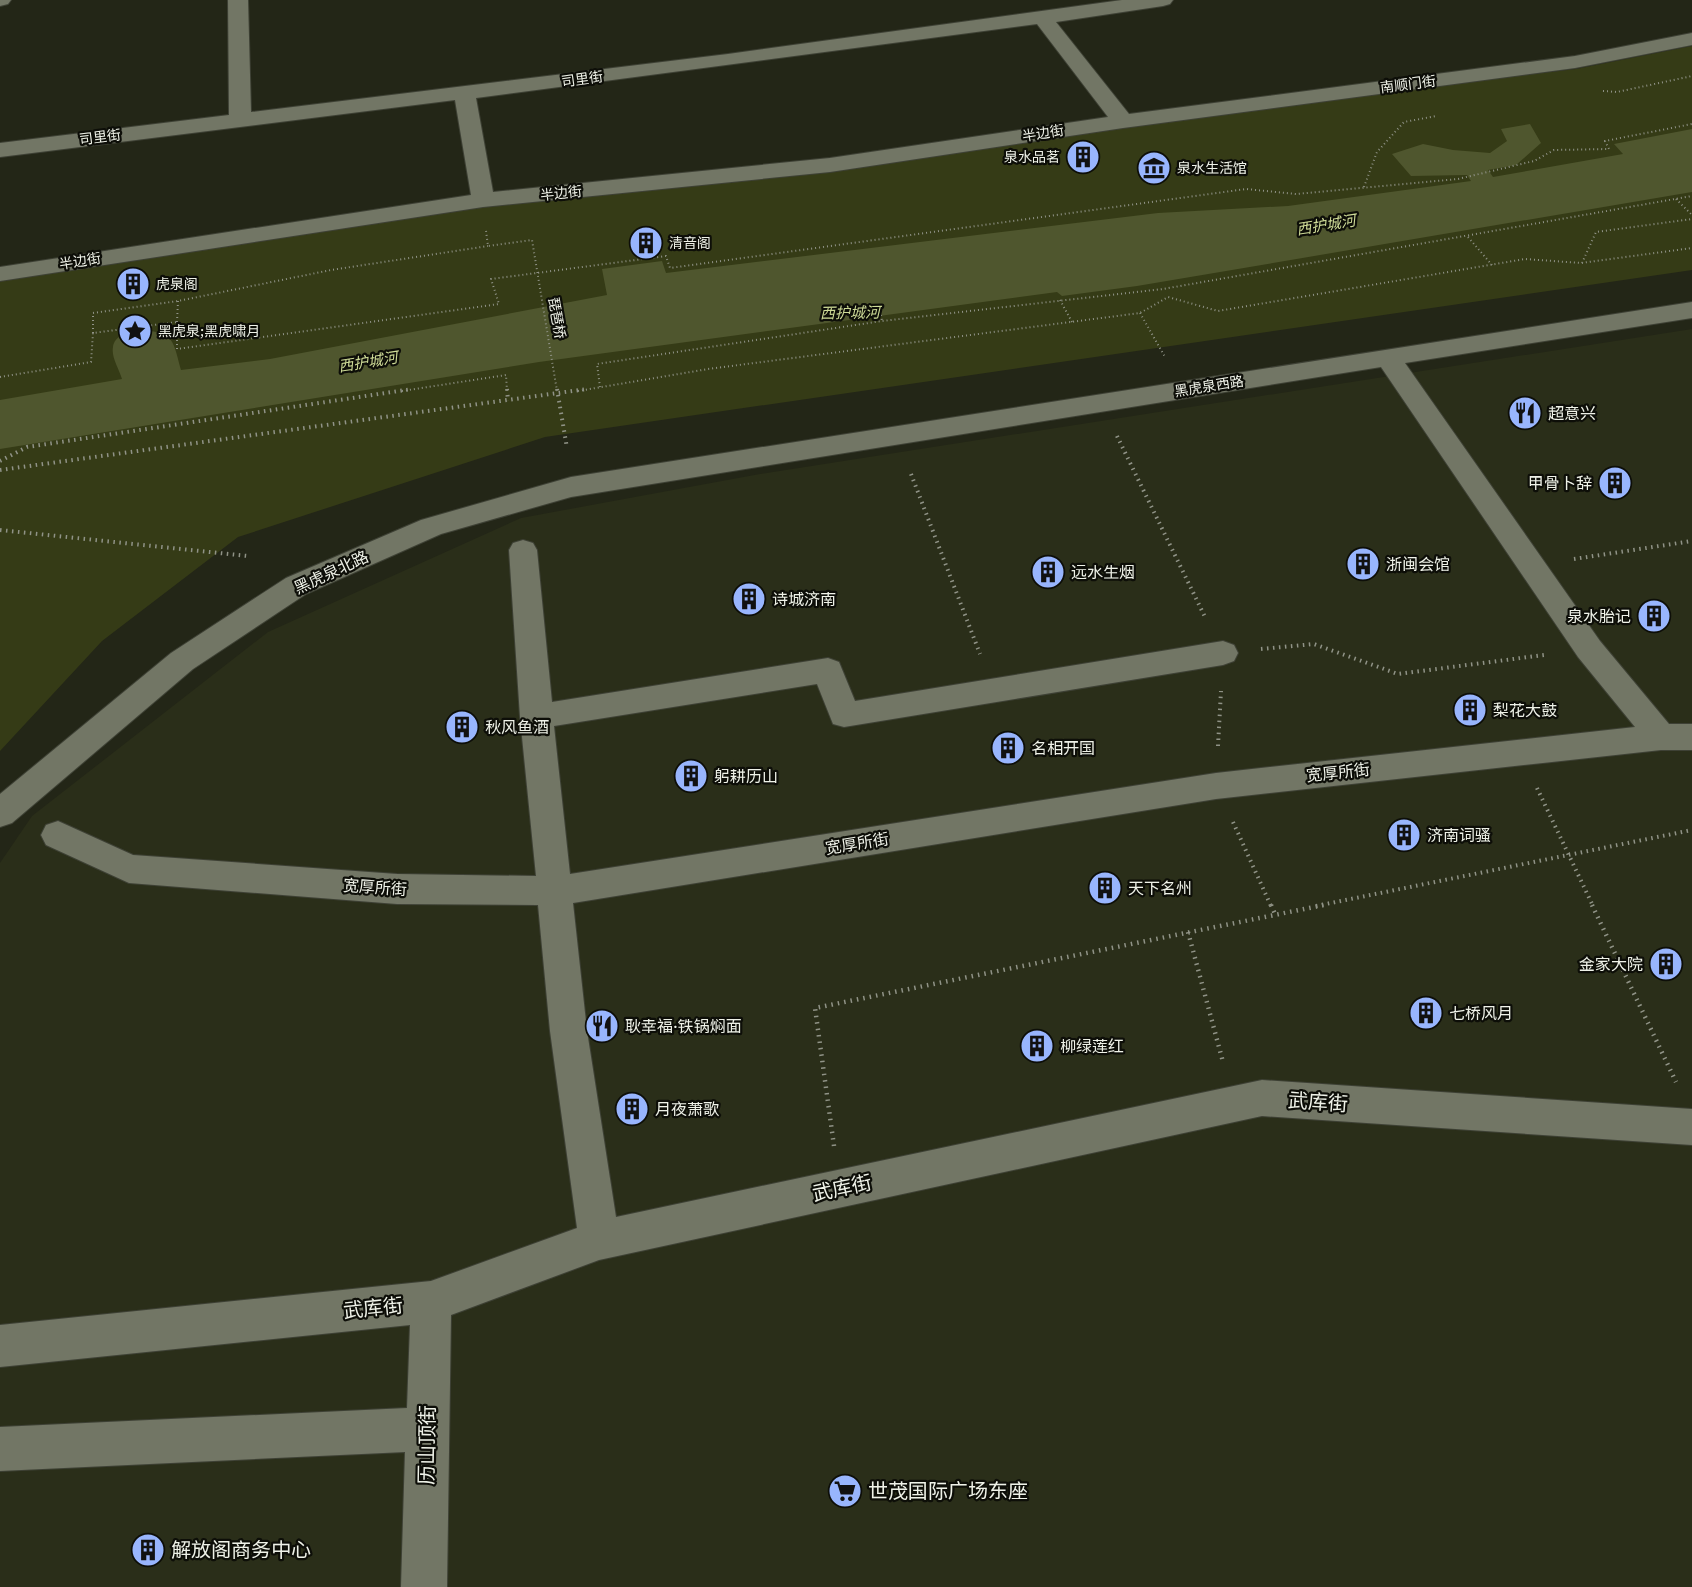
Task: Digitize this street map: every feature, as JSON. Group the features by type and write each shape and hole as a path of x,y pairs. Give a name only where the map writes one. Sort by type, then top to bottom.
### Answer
{"street":[{"path":"238,0 240,120"},
{"name":"司里街","path":"0,150 465,94 1163,0"},
{"path":"1042,18 1123,122"},
{"name":"南顺门街","path":"1123,122 1575,63 1692,39"},
{"path":"465,94 483,200"},
{"name":"半边街","path":"0,274 483,200 830,165 1123,122"},
{"name":"黑虎泉西路","path":"725,461 1692,310"},
{"path":"1388,358 1589,649 1676,737"},
{"name":"黑虎泉北路","path":"0,813 182,661 296,586 442,524 571,487 725,461"},
{"path":"524,550 536,717 556,891 561,962 599,1240"},
{"path":"536,717 828,670 844,715 1223,653"},
{"name":"宽厚所街","path":"58,835 129,869 397,889 556,891 1216,786 1676,737"},
{"name":"武库街","path":"0,1346 431,1302 599,1240 1262,1098 1692,1127"},
{"name":"历山顶街","path":"424,1587 431,1302"},
{"path":"0,1449 428,1429"}],"path":[{"path":"1596,91 1617,92 1692,76"},
{"path":"1364,187 1377,152 1404,122 1438,115"},
{"path":"178,301 177,349 499,304 491,279 666,256 670,268 1246,189 1296,194 1458,179 1534,161 1554,150 1609,149 1605,141 1692,124"},
{"path":"600,387 597,364 882,321 1163,289 1692,196"},
{"path":"1676,199 1692,214"},
{"path":"0,377 91,362 93,313 178,301 332,270 488,246 483,200"},
{"path":"1581,263 1596,232 1692,219"},
{"path":"1468,237 1492,265"},
{"name":"琵琶桥","path":"488,246 532,240 567,448"},
{"path":"1163,289 1168,297 1218,311 1526,259 1581,263 1692,248"},
{"path":"0,470 558,394 708,369 1140,313 1168,297"},
{"path":"1060,300 1072,322"},
{"path":"1140,313 1166,360"},
{"path":"881,315 882,321"},
{"path":"93,333 177,322"},
{"path":"0,461 27,447 506,375 508,401"},
{"path":"1118,436 1223,653 1314,644 1398,674 1589,649"},
{"path":"911,474 993,689"},
{"path":"0,530 248,556"},
{"path":"1532,566 1692,541"},
{"path":"1520,752 1677,1084"},
{"path":"840,1189 815,1008 1692,830"},
{"path":"1188,932 1235,1105"}],"shaded area":[{"path":"1692,46 1692,270 545,437 238,537 102,641 0,751 0,276 492,205 1356,94 1576,69"},
{"path":"1692,329 1692,1587 0,1587 0,863 32,816 268,632 521,518 760,474"}],"water":[{"name":"西护城河","path":"1530,124 1541,143 1516,165 1488,170 1493,177 1623,154 1614,144 1692,129 1692,192 1137,286 1062,296 1057,292 539,362 0,449 0,400 122,379 114,359 113,347 121,335 129,332 156,332 170,339 181,370 270,359 607,295 602,269 662,261 666,273 1158,213 1288,206 1471,181 1467,175 1411,176 1392,154 1423,144 1453,150 1490,153 1507,141 1501,129"}],"place":[{"name":"泉水品茗","path":"1083,157"},
{"name":"泉水生活馆","path":"1154,168"},
{"name":"清音阁","path":"646,243"},
{"name":"虎泉阁","path":"133,284"},
{"name":"黑虎泉;黑虎啸月","path":"135,331"},
{"name":"超意兴","path":"1525,413"},
{"name":"甲骨卜辞","path":"1615,483"},
{"name":"浙闽会馆","path":"1363,564"},
{"name":"远水生烟","path":"1048,572"},
{"name":"诗城济南","path":"749,599"},
{"name":"泉水胎记","path":"1654,616"},
{"name":"梨花大鼓","path":"1470,710"},
{"name":"秋风鱼酒","path":"462,727"},
{"name":"名相开国","path":"1008,748"},
{"name":"躬耕历山","path":"691,776"},
{"name":"济南词骚","path":"1404,835"},
{"name":"天下名州","path":"1105,888"},
{"name":"金家大院","path":"1666,964"},
{"name":"七桥风月","path":"1426,1013"},
{"name":"耿幸福·铁锅焖面","path":"602,1026"},
{"name":"柳绿莲红","path":"1037,1046"},
{"name":"月夜萧歌","path":"632,1109"},
{"name":"世茂国际广场东座","path":"845,1491"},
{"name":"解放阁商务中心","path":"148,1550"}]}
